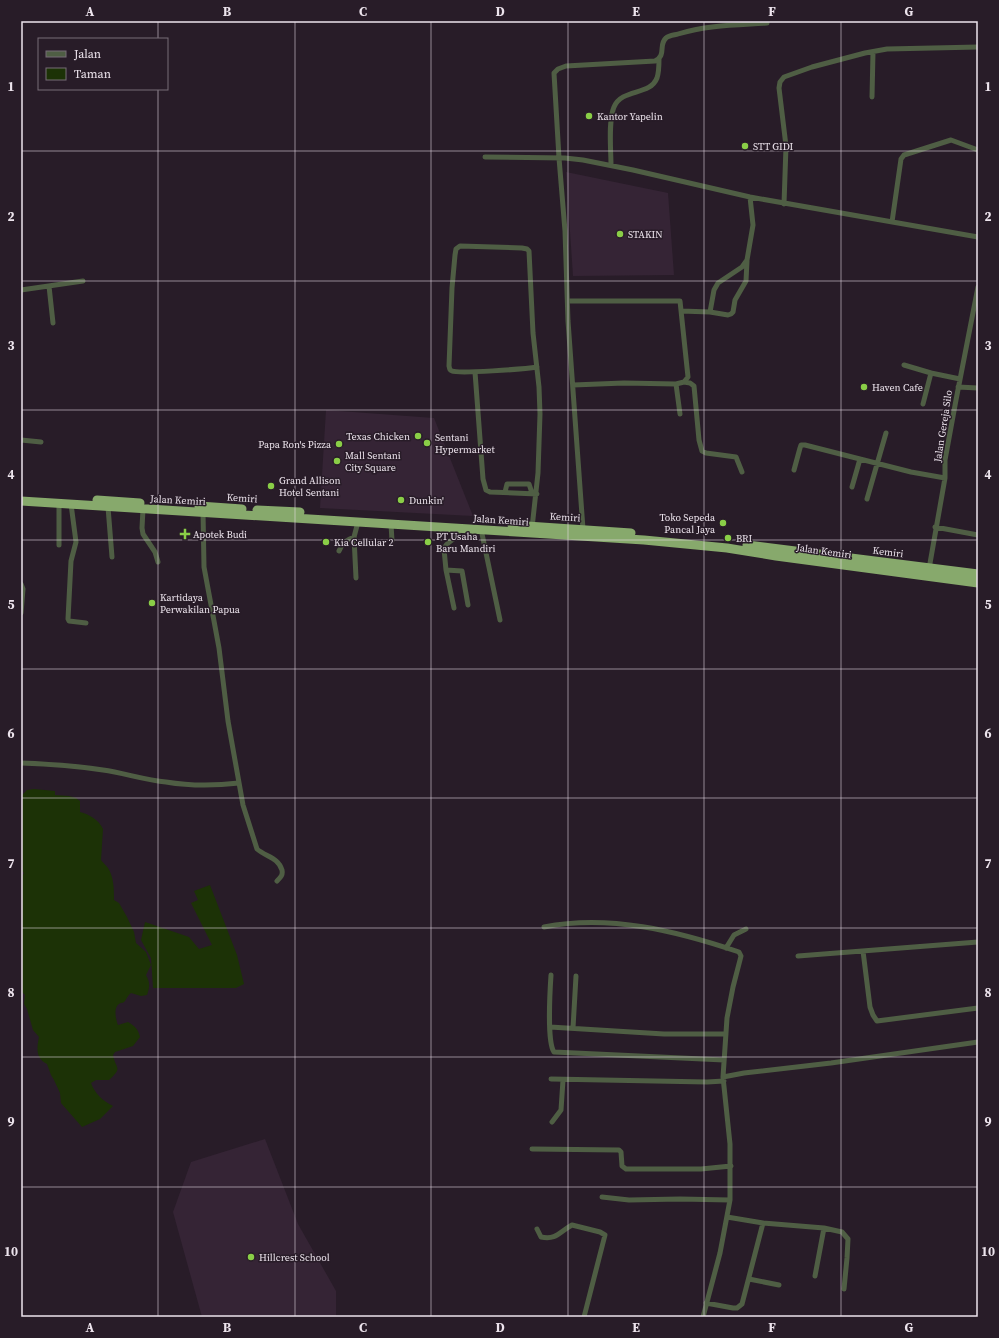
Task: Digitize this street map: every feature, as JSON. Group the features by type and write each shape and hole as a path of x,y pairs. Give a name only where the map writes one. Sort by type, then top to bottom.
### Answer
{"highway":[{"name":"Jalan Kemiri","path":"21,495 108,507 143,509 203,509 358,522 482,530 532,530 644,540 727,548 978,583"},
{"name":"Jalan Kemiri","path":"21,501 59,503 75,502"},
{"name":"Kemiri","path":"75,502 532,530 582,529 706,539 929,569 978,574"}],"street":[{"path":"611,165 610,133 613,108 624,96 644,90 656,81 658,76 659,59 662,56 663,42 666,38 697,29 767,23"},
{"path":"784,204 786,146 779,88 780,82 784,77 812,67 873,52 895,49 978,47"},
{"path":"872,97 873,52"},
{"path":"582,529 568,301 566,237 559,158 554,73 562,68 574,66 648,62 659,59"},
{"path":"892,222 901,159 904,155 951,140 978,150"},
{"path":"485,157 559,158 583,160 784,204 978,237"},
{"path":"681,311 710,312 728,315 733,312 735,300 746,281 747,260 753,225 750,197"},
{"path":"532,530 540,414 529,251 527,249 460,246 456,249 452,288 450,369 454,372 475,372 536,367"},
{"path":"710,312 714,290 718,282 742,267 747,260"},
{"path":"21,290 84,281"},
{"path":"49,286 53,323"},
{"name":"Jalan Gereja Silo","path":"929,569 935,526 945,478 945,460 958,386 976,309 978,287"},
{"path":"568,301 680,301 688,377 684,382"},
{"path":"904,365 931,373 960,379"},
{"path":"475,372 484,484 486,490 490,492 534,493"},
{"path":"923,404 931,373"},
{"path":"573,385 690,383 694,386 699,440 702,451 706,453 736,457 742,472"},
{"path":"676,384 680,414"},
{"path":"958,386 978,388"},
{"path":"867,498 886,433"},
{"path":"21,440 41,442"},
{"path":"794,470 801,445 805,445 877,464 945,478"},
{"path":"852,487 860,459"},
{"path":"505,492 507,484 527,484 534,493"},
{"path":"75,502 76,542 71,561 68,621 86,622"},
{"path":"59,503 59,545"},
{"path":"108,507 112,558"},
{"path":"143,509 143,534 155,552 158,562"},
{"path":"203,509 205,575 219,648 226,704 239,783 247,820 257,849 277,861 280,866 282,873 281,877 277,881"},
{"path":"356,578 354,537 358,522"},
{"path":"391,524 392,541"},
{"path":"935,526 978,535"},
{"path":"454,608 446,570 444,549 445,545 456,538 459,528"},
{"path":"482,530 500,620"},
{"path":"339,551 344,542 354,537"},
{"path":"446,570 462,571 468,605"},
{"path":"21,584 23,589 21,613"},
{"path":"21,763 51,764 88,768 187,785 206,786 239,783"},
{"path":"544,928 568,923 588,922 638,926 678,934 739,952 741,956 727,1018 724,1060 724,1079 729,1130 730,1200 728,1217 703,1317"},
{"path":"726,948 734,936 746,929"},
{"path":"798,956 978,942"},
{"path":"863,951 870,1007 877,1021 978,1008"},
{"path":"551,975 550,1027 552,1050 556,1053 724,1060"},
{"path":"573,1028 576,976"},
{"path":"550,1027 664,1034 726,1034"},
{"path":"551,1079 707,1082 744,1073 838,1062 978,1042"},
{"path":"552,1122 561,1110 563,1080"},
{"path":"532,1149 619,1150 621,1152 622,1166 626,1169 730,1166"},
{"path":"602,1197 629,1200 730,1200"},
{"path":"728,1217 763,1223 824,1228 842,1232 848,1239 844,1289"},
{"path":"706,1303 733,1308 740,1307 744,1299 763,1223"},
{"path":"537,1229 541,1237 548,1239 560,1234 572,1225 600,1232 605,1235 584,1317"},
{"path":"815,1276 824,1228"},
{"path":"749,1279 779,1285"}],"shaded area":[{"name":"STAKIN","path":"566,172 668,193 674,275 573,276"},
{"name":"Mall Sentani City Square","path":"326,410 434,418 473,516 320,508"},
{"name":"Hillcrest School","path":"265,1139 298,1224 336,1291 336,1317 202,1317 173,1212 191,1162"}],"green space":[{"path":"34,789 55,791 55,795 76,798 80,801 80,812 93,818 103,829 101,860 108,868 111,875 114,900 119,903 127,917 134,932 136,943 146,952 151,965 146,975 149,985 147,995 141,996 131,993 123,1003 119,1004 116,1008 118,1025 128,1022 136,1028 140,1037 133,1046 115,1052 113,1055 117,1070 109,1080 96,1080 91,1083 100,1097 113,1106 100,1119 82,1127 61,1103 60,1093 47,1064 40,1059 37,1048 39,1037 33,1030 24,1004 25,995 21,991 21,878 24,873 21,870 21,796 27,790"},
{"path":"210,885 237,955 244,984 236,988 153,988 151,958 141,940 145,922 189,937 199,949 212,945 191,903 198,900 194,891"}],"place":[{"name":"Kantor Yapelin","path":"589,116"},
{"name":"STT GIDI","path":"745,146"},
{"name":"STAKIN","path":"620,234"},
{"name":"Haven Cafe","path":"864,387"},
{"name":"Texas Chicken","path":"418,436"},
{"name":"Sentani Hypermarket","path":"427,443"},
{"name":"Papa Ron's Pizza","path":"339,444"},
{"name":"Mall Sentani City Square","path":"337,461"},
{"name":"Grand Allison Hotel Sentani","path":"271,486"},
{"name":"Dunkin'","path":"401,500"},
{"name":"Toko Sepeda Pancal Jaya","path":"723,523"},
{"name":"Apotek Budi","path":"185,534"},
{"name":"BRI","path":"728,538"},
{"name":"Kia Cellular 2","path":"326,542"},
{"name":"PT Usaha Baru Mandiri","path":"428,542"},
{"name":"Kartidaya Perwakilan Papua","path":"152,603"},
{"name":"Hillcrest School","path":"251,1257"}]}
